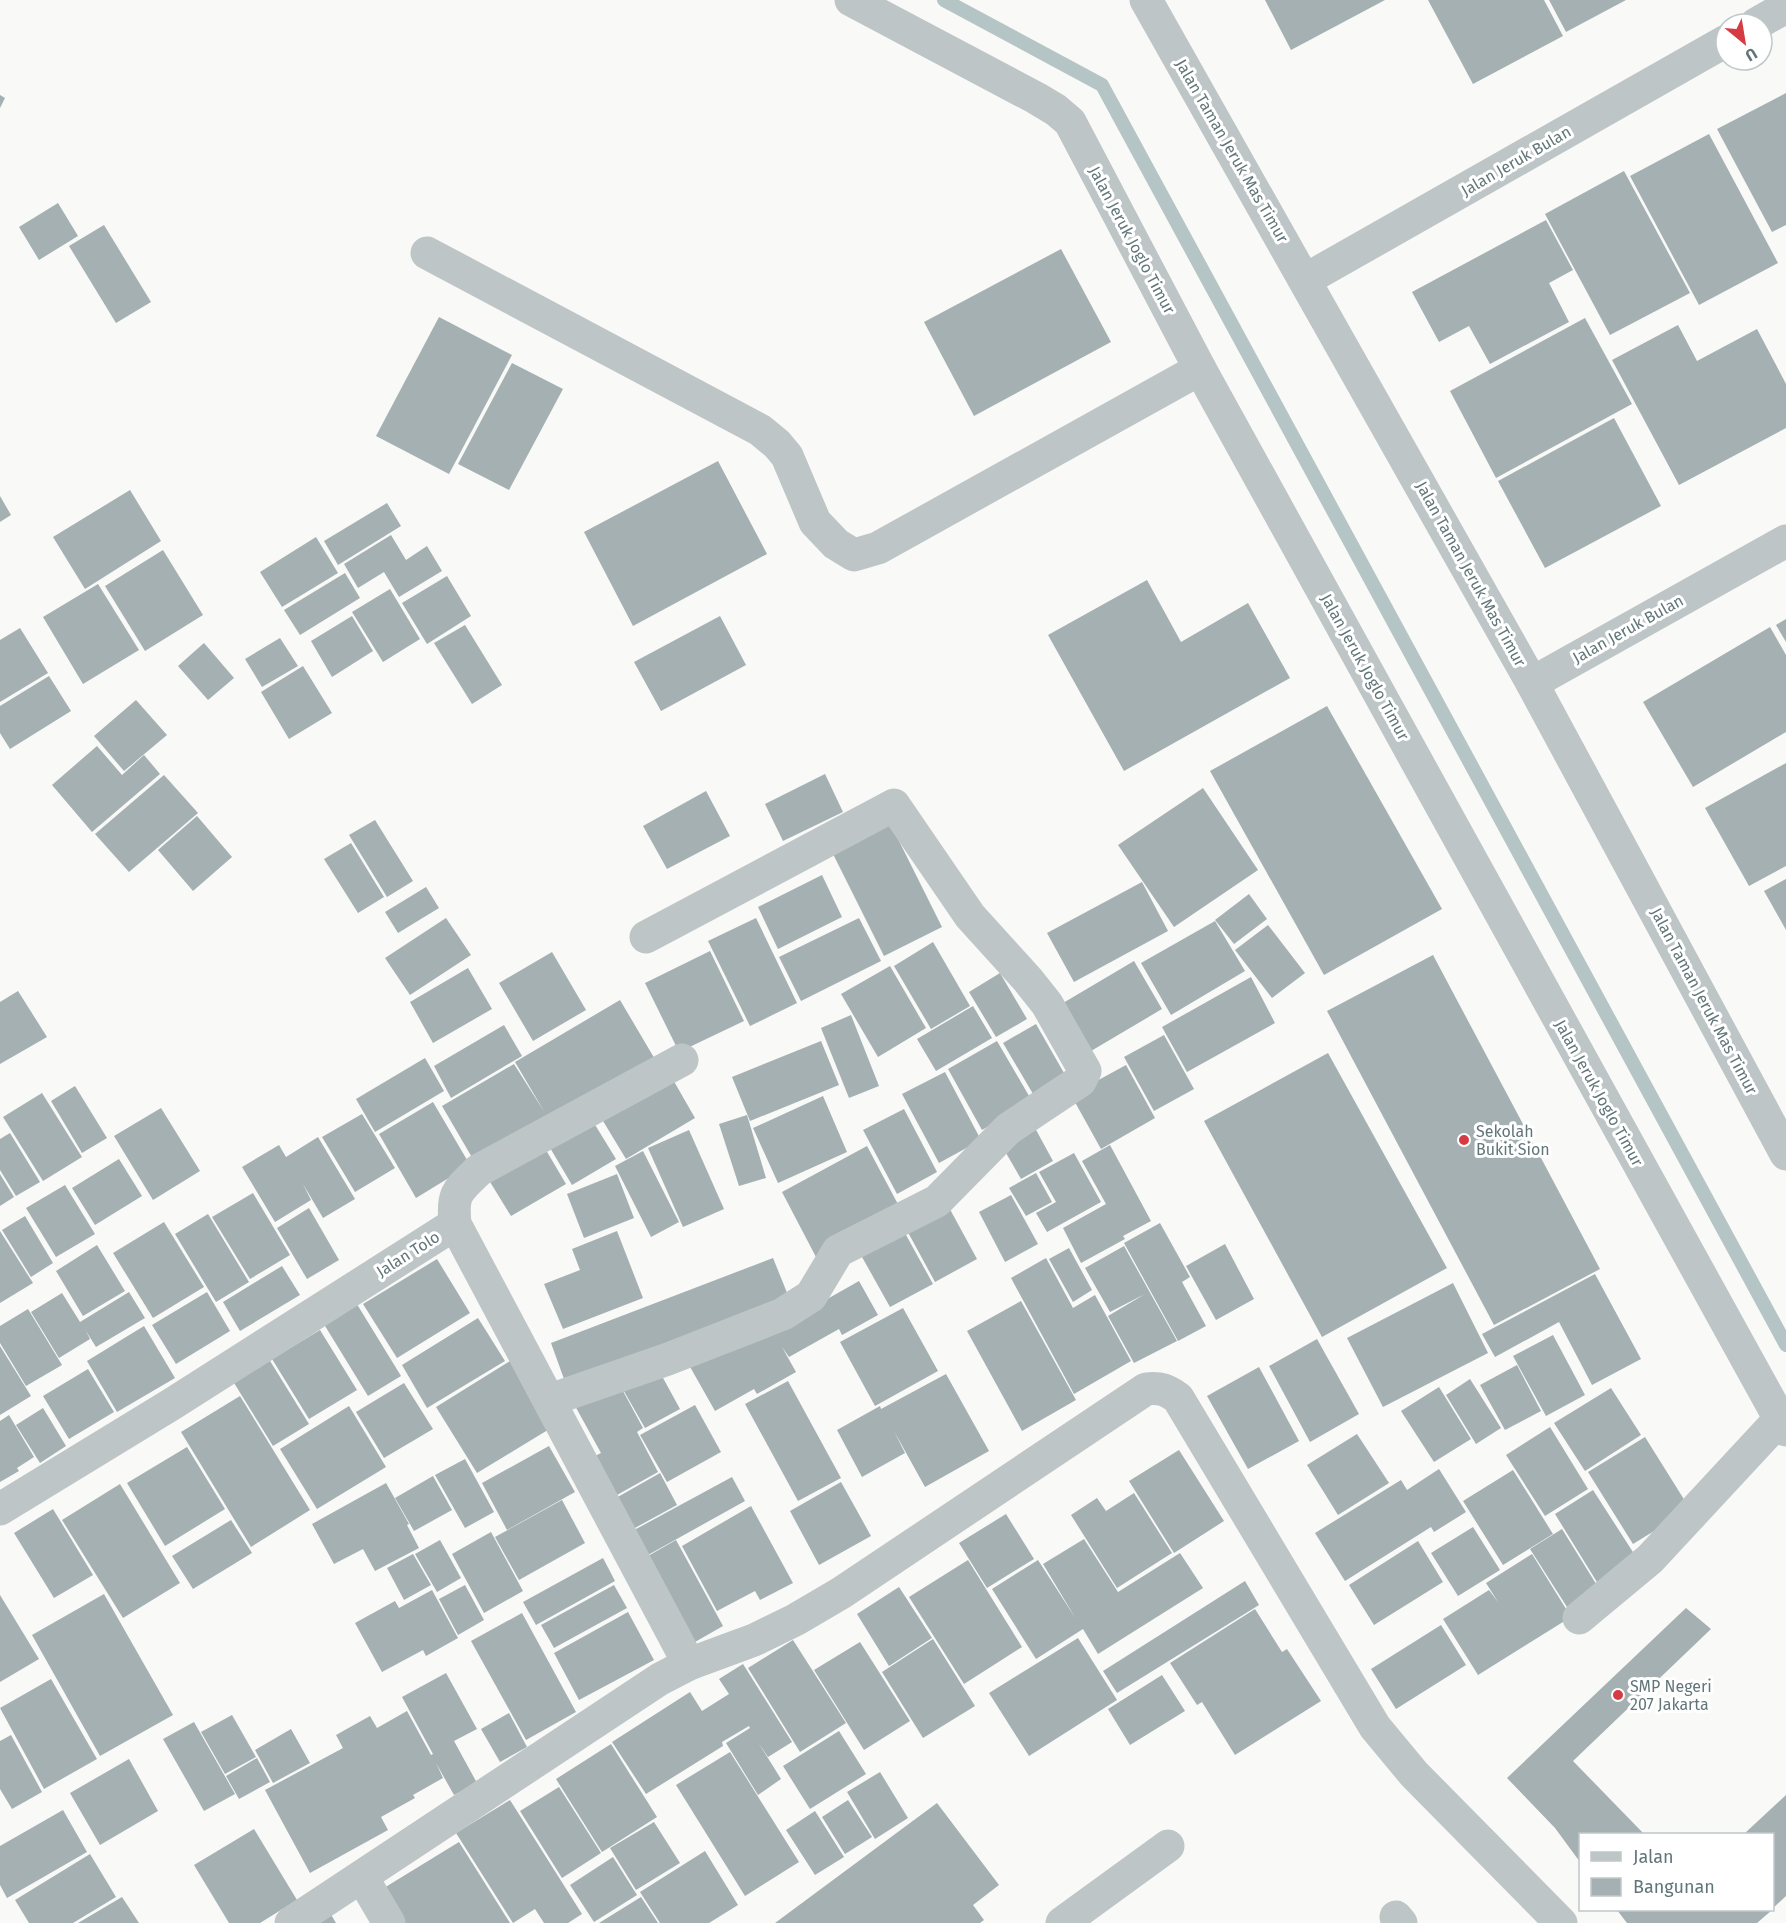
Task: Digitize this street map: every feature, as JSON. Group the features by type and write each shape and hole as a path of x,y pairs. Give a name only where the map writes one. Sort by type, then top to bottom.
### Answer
{"street":[{"name":"Jalan Jeruk Joglo Timur","path":"851,0 1036,98 1070,122 1200,369 1783,1425"},
{"name":"Jalan Taman Jeruk Mas Timur","path":"1146,0 1533,682 1786,1154"},
{"name":"Jalan Jeruk Bulan","path":"1305,279 1714,48"},
{"path":"428,253 760,430 787,456 815,522 836,544 854,555 878,548 1200,369"},
{"name":"Jalan Jeruk Bulan","path":"1533,682 1786,541"},
{"path":"550,1400 668,1359 783,1314 811,1296 838,1251 938,1201 1008,1129 1080,1082 1085,1071 1047,1004 970,916 894,805 646,937"},
{"path":"455,1224 453,1203 461,1187 479,1170 682,1060"},
{"name":"Jalan Tolo","path":"0,1509 172,1404 455,1224 689,1664"},
{"path":"291,1923 650,1686 689,1664 754,1640 795,1620 841,1593 1146,1389 1157,1387 1167,1390 1178,1398 1376,1727 1414,1774 1561,1923"},
{"path":"1579,1618 1650,1559 1783,1425"},
{"path":"1062,1923 1168,1846"},
{"path":"362,1877 389,1923"}],"building":[{"path":"1265,0 1385,0 1291,50"},
{"path":"1428,0 1544,0 1563,36 1473,84"},
{"path":"1549,0 1626,0 1566,32"},
{"path":"1786,93 1786,225 1772,232 1717,129"},
{"path":"0,95 5,98 0,108"},
{"path":"1709,134 1778,263 1699,305 1630,176"},
{"path":"1624,171 1690,293 1610,335 1545,214"},
{"path":"58,203 78,236 39,260 19,227"},
{"path":"1546,220 1573,270 1549,283 1569,322 1490,364 1469,326 1439,342 1412,292"},
{"path":"104,225 151,302 116,323 69,246"},
{"path":"1061,249 1111,342 974,416 924,322"},
{"path":"439,317 512,355 449,474 376,436"},
{"path":"1585,318 1632,404 1496,478 1450,391"},
{"path":"1678,325 1697,361 1757,329 1786,384 1786,428 1679,485 1612,360"},
{"path":"512,363 563,389 509,490 458,464"},
{"path":"1614,418 1661,506 1545,568 1498,481"},
{"path":"718,461 767,554 633,626 584,532"},
{"path":"130,490 161,541 85,589 53,537"},
{"path":"0,496 11,515 0,522"},
{"path":"387,503 401,526 338,565 324,541"},
{"path":"391,535 406,560 427,546 442,571 399,597 384,572 358,588 344,564"},
{"path":"316,537 338,573 282,607 260,572"},
{"path":"163,550 203,615 145,651 105,586"},
{"path":"345,573 360,598 300,635 284,610"},
{"path":"447,576 471,616 427,644 402,603"},
{"path":"1147,580 1181,642 1248,603 1290,678 1124,771 1048,635"},
{"path":"98,584 139,650 83,684 43,617"},
{"path":"390,589 420,639 383,662 352,612"},
{"path":"352,616 373,651 332,677 311,641"},
{"path":"720,616 746,665 661,711 634,662"},
{"path":"1786,619 1786,642 1776,625"},
{"path":"465,625 502,685 472,704 434,643"},
{"path":"1770,627 1786,655 1786,732 1693,787 1643,702"},
{"path":"20,628 48,673 0,702 0,640"},
{"path":"280,638 298,666 262,687 245,659"},
{"path":"204,643 234,678 208,700 178,666"},
{"path":"303,666 332,713 289,739 261,692"},
{"path":"49,676 71,711 10,749 0,733 0,706"},
{"path":"136,700 167,735 124,771 94,736"},
{"path":"1327,706 1442,909 1324,975 1210,771"},
{"path":"97,746 122,775 144,755 160,774 92,832 52,785"},
{"path":"1786,763 1786,866 1749,886 1705,808"},
{"path":"825,774 843,812 783,841 765,804"},
{"path":"164,775 198,813 129,872 95,834"},
{"path":"1203,788 1258,870 1174,927 1118,845"},
{"path":"706,791 730,836 667,869 643,826"},
{"path":"197,816 232,857 193,891 158,850"},
{"path":"375,820 413,881 387,897 349,835"},
{"path":"889,821 942,927 884,956 831,850"},
{"path":"351,843 384,897 358,913 324,859"},
{"path":"822,875 842,917 778,949 758,907"},
{"path":"1786,879 1786,930 1764,891"},
{"path":"1142,882 1168,931 1074,982 1047,933"},
{"path":"426,887 439,908 398,933 385,912"},
{"path":"1249,894 1267,919 1234,944 1215,920"},
{"path":"446,918 471,955 410,995 385,958"},
{"path":"756,918 797,1003 750,1026 708,941"},
{"path":"859,918 881,961 801,1001 779,957"},
{"path":"1215,921 1245,971 1171,1015 1141,963"},
{"path":"1268,925 1305,973 1272,998 1235,950"},
{"path":"933,942 970,1006 931,1029 894,966"},
{"path":"710,951 744,1021 679,1052 645,983"},
{"path":"552,952 586,1010 533,1041 499,983"},
{"name":"Sekolah Bukit Sion","path":"1433,955 1600,1269 1494,1325 1327,1011"},
{"path":"1134,961 1162,1009 1086,1054 1058,1006"},
{"path":"890,966 926,1028 878,1057 841,994"},
{"path":"468,968 492,1009 433,1043 410,1002"},
{"path":"1000,973 1027,1019 996,1037 969,992"},
{"path":"1251,977 1275,1023 1187,1072 1162,1027"},
{"path":"18,991 47,1037 0,1064 0,1002"},
{"path":"620,1000 656,1061 477,1166 442,1106 514,1064 545,1113 515,1062"},
{"path":"973,1006 992,1038 936,1071 917,1039"},
{"path":"851,1015 879,1086 849,1098 821,1028"},
{"path":"1036,1024 1068,1080 1036,1099 1003,1043"},
{"path":"504,1025 522,1056 451,1098 434,1066"},
{"path":"1164,1035 1194,1089 1154,1111 1124,1057"},
{"path":"821,1041 839,1085 750,1121 732,1077"},
{"path":"997,1041 1032,1101 982,1130 948,1069"},
{"path":"1328,1053 1447,1268 1322,1337 1204,1121"},
{"path":"425,1058 444,1091 375,1132 356,1099"},
{"path":"1126,1065 1155,1118 1101,1149 1071,1095"},
{"path":"668,1071 695,1118 626,1159 597,1111"},
{"path":"945,1072 981,1140 939,1163 902,1094"},
{"path":"75,1086 107,1138 82,1153 51,1101"},
{"path":"42,1093 82,1157 43,1181 3,1117"},
{"path":"823,1096 847,1152 778,1183 753,1128"},
{"path":"433,1102 470,1165 416,1198 379,1134"},
{"path":"161,1108 200,1171 153,1200 114,1136"},
{"path":"904,1109 937,1172 897,1194 863,1130"},
{"path":"362,1114 395,1168 355,1192 322,1137"},
{"path":"589,1115 616,1159 572,1185 546,1141"},
{"path":"747,1115 766,1178 739,1186 719,1124"},
{"path":"1035,1128 1053,1161 1021,1179 1002,1146"},
{"path":"689,1130 724,1209 683,1227 648,1148"},
{"path":"10,1133 40,1182 16,1196 0,1170 0,1139"},
{"path":"318,1137 355,1199 323,1218 303,1184 311,1200 275,1222 242,1167 279,1145 286,1157"},
{"path":"543,1145 566,1184 511,1216 487,1177"},
{"path":"1110,1145 1151,1221 1123,1236 1125,1239 1081,1263 1063,1228 1106,1204 1082,1161"},
{"path":"867,1146 900,1208 816,1257 782,1192"},
{"path":"643,1151 679,1222 651,1237 615,1166"},
{"path":"1074,1153 1101,1202 1047,1232 1036,1213 1056,1202 1039,1172"},
{"path":"119,1159 142,1196 95,1225 72,1188"},
{"path":"1036,1173 1052,1202 1026,1216 1009,1188"},
{"path":"0,1174 14,1197 0,1206"},
{"path":"617,1174 634,1218 584,1238 567,1194"},
{"path":"65,1185 95,1234 56,1257 26,1208"},
{"path":"253,1193 290,1255 250,1279 212,1217"},
{"path":"1011,1195 1038,1244 1005,1262 979,1212"},
{"path":"946,1202 977,1259 935,1282 904,1225"},
{"path":"309,1208 339,1260 307,1279 277,1228"},
{"path":"208,1214 249,1282 216,1302 175,1234"},
{"path":"25,1216 53,1263 31,1277 2,1230"},
{"path":"164,1222 204,1287 153,1318 113,1253"},
{"path":"1160,1223 1190,1277 1182,1282 1206,1326 1178,1341 1124,1243"},
{"path":"900,1224 933,1284 890,1307 857,1248"},
{"path":"0,1231 33,1283 0,1303"},
{"path":"617,1231 643,1298 563,1329 544,1284 580,1270 572,1249"},
{"path":"1225,1244 1254,1299 1216,1320 1186,1266"},
{"path":"97,1245 125,1291 83,1316 56,1271"},
{"path":"1124,1246 1177,1341 1134,1363 1108,1316 1145,1294 1110,1312 1085,1268"},
{"path":"1069,1248 1092,1290 1073,1302 1049,1259"},
{"path":"773,1258 792,1305 568,1390 551,1343"},
{"path":"1046,1258 1073,1308 1095,1295 1131,1361 1074,1394 1011,1278"},
{"path":"437,1259 470,1313 397,1358 363,1304"},
{"path":"282,1266 300,1295 240,1331 223,1302"},
{"path":"1595,1274 1641,1359 1592,1385 1559,1322 1495,1357 1482,1334"},
{"path":"859,1281 878,1315 842,1335 839,1329 789,1357 782,1347 796,1372 757,1394 754,1389 715,1411 689,1365 822,1302"},
{"path":"1453,1283 1488,1353 1383,1407 1347,1338"},
{"path":"129,1292 145,1318 96,1347 86,1331 90,1339 59,1358 31,1312 62,1293 80,1322"},
{"path":"207,1292 230,1331 176,1364 152,1325"},
{"path":"355,1301 401,1376 368,1396 322,1321"},
{"path":"1021,1301 1076,1400 1022,1431 967,1331"},
{"path":"903,1308 938,1371 875,1406 840,1342"},
{"path":"28,1309 62,1365 26,1386 0,1343 0,1326"},
{"path":"478,1318 505,1361 427,1408 402,1365"},
{"path":"144,1326 175,1378 117,1412 87,1361"},
{"path":"320,1330 357,1390 309,1419 272,1359"},
{"path":"1553,1335 1585,1395 1546,1416 1513,1356"},
{"path":"1317,1339 1359,1414 1310,1442 1269,1366"},
{"path":"0,1346 31,1396 0,1415"},
{"path":"267,1356 309,1424 273,1446 231,1378"},
{"path":"510,1361 551,1428 477,1473 436,1407"},
{"path":"1517,1365 1541,1411 1505,1430 1480,1385"},
{"path":"657,1367 680,1409 645,1428 621,1386"},
{"path":"1259,1367 1299,1441 1248,1469 1207,1396"},
{"path":"88,1369 114,1412 69,1439 43,1396"},
{"path":"946,1374 989,1451 925,1487 894,1431 905,1453 862,1477 837,1430"},
{"path":"1470,1379 1501,1428 1476,1444 1446,1395"},
{"path":"617,1380 643,1428 637,1432 658,1472 617,1495 595,1456 601,1453 574,1404"},
{"path":"788,1381 841,1478 798,1501 745,1404"},
{"path":"404,1383 433,1429 384,1458 356,1412"},
{"path":"1439,1387 1471,1439 1434,1462 1401,1411"},
{"path":"1611,1388 1641,1435 1585,1471 1554,1423"},
{"path":"240,1396 310,1510 251,1547 181,1432"},
{"path":"695,1405 721,1452 667,1482 640,1435"},
{"path":"349,1406 386,1467 317,1509 280,1449"},
{"path":"43,1408 66,1446 40,1463 16,1425"},
{"path":"9,1415 34,1457 17,1468 19,1471 0,1482 0,1421"},
{"path":"1550,1427 1588,1489 1545,1516 1506,1455"},
{"path":"1357,1434 1389,1483 1338,1515 1307,1465"},
{"path":"1645,1437 1690,1509 1633,1544 1588,1472"},
{"path":"549,1446 575,1492 507,1530 482,1483"},
{"path":"187,1447 225,1509 165,1546 127,1483"},
{"path":"1179,1450 1224,1521 1174,1553 1129,1481"},
{"path":"465,1459 494,1512 465,1528 435,1475"},
{"path":"1439,1469 1466,1512 1434,1532 1431,1527 1345,1581 1315,1533 1401,1480 1407,1490"},
{"path":"1513,1470 1553,1534 1503,1565 1463,1501"},
{"path":"660,1473 677,1505 633,1529 616,1498"},
{"path":"433,1476 452,1510 414,1531 395,1498"},
{"path":"732,1477 745,1501 639,1560 625,1535"},
{"path":"841,1482 871,1536 819,1565 790,1511"},
{"path":"386,1483 409,1524 407,1525 419,1548 375,1571 363,1549 334,1564 312,1524"},
{"path":"120,1484 180,1583 123,1618 62,1520"},
{"path":"1593,1490 1640,1563 1600,1587 1555,1514"},
{"path":"1134,1493 1172,1553 1117,1588 1071,1515 1097,1498 1106,1511"},
{"path":"562,1500 585,1543 519,1580 495,1537"},
{"path":"751,1506 793,1583 760,1600 755,1591 717,1611 682,1546"},
{"path":"53,1509 93,1575 54,1598 14,1533"},
{"path":"1006,1514 1034,1559 987,1588 959,1543"},
{"path":"231,1520 252,1553 193,1589 172,1556"},
{"path":"1473,1527 1500,1570 1458,1596 1431,1553"},
{"path":"1562,1529 1598,1587 1567,1607 1530,1549"},
{"path":"491,1532 523,1591 484,1613 452,1554"},
{"path":"1084,1539 1118,1592 1180,1553 1203,1588 1098,1654 1083,1629 1036,1659 992,1589 1038,1560 1076,1619 1043,1564"},
{"path":"440,1540 461,1578 437,1592 415,1554"},
{"path":"676,1540 723,1626 688,1646 641,1560"},
{"path":"1418,1541 1443,1582 1374,1625 1349,1585"},
{"path":"413,1554 431,1585 404,1600 387,1568"},
{"path":"1532,1554 1571,1617 1478,1675 1443,1619 1489,1590 1498,1602 1486,1583"},
{"path":"603,1558 615,1581 536,1625 523,1602"},
{"path":"968,1560 1022,1647 964,1684 909,1597"},
{"path":"1245,1581 1259,1605 1117,1693 1103,1671"},
{"path":"465,1585 484,1620 458,1635 439,1599"},
{"path":"614,1585 627,1608 554,1648 541,1625"},
{"path":"899,1587 932,1638 889,1666 857,1614"},
{"path":"432,1590 458,1638 426,1656 423,1650 382,1672 355,1623 395,1601 399,1608"},
{"path":"104,1594 173,1715 100,1756 32,1635"},
{"path":"0,1595 39,1659 0,1682"},
{"name":"SMP Negeri 207 Jakarta","path":"1686,1608 1711,1629 1573,1761 1643,1833 1579,1833 1579,1861 1555,1828 1507,1778"},
{"path":"1255,1609 1282,1652 1287,1649 1321,1701 1235,1755 1202,1702 1197,1705 1170,1663"},
{"path":"628,1612 654,1660 579,1700 554,1653"},
{"path":"522,1613 576,1712 526,1740 471,1641"},
{"path":"1441,1625 1466,1665 1396,1709 1371,1669"},
{"path":"1078,1638 1117,1700 1029,1756 989,1693"},
{"path":"933,1639 975,1706 923,1738 882,1672"},
{"path":"793,1640 846,1723 800,1752 748,1668"},
{"path":"860,1642 910,1721 864,1750 814,1670"},
{"path":"743,1664 792,1742 768,1757 758,1742 781,1779 758,1795 726,1743 750,1728 749,1726 722,1742 723,1746 646,1794 612,1742 690,1692 702,1711 729,1694 719,1679"},
{"path":"446,1673 477,1729 454,1741 477,1783 454,1795 436,1763 443,1778 413,1795 415,1798 381,1817 388,1830 310,1873 265,1790 343,1748 336,1735 370,1716 377,1728 407,1711 431,1755 433,1754 402,1697"},
{"path":"1162,1675 1185,1711 1130,1745 1108,1709"},
{"path":"51,1679 97,1759 44,1789 0,1708"},
{"path":"509,1713 527,1747 500,1762 481,1729"},
{"path":"232,1715 256,1757 225,1774 201,1732"},
{"path":"194,1722 235,1794 204,1811 163,1739"},
{"path":"291,1729 310,1763 273,1783 255,1750"},
{"path":"839,1731 866,1774 810,1809 783,1766"},
{"path":"11,1735 42,1792 12,1809 0,1789 0,1741"},
{"path":"611,1744 657,1817 602,1852 556,1779"},
{"path":"730,1752 799,1862 745,1896 676,1785"},
{"path":"257,1758 270,1782 239,1799 226,1776"},
{"path":"129,1759 158,1811 100,1845 70,1793"},
{"path":"880,1772 908,1818 875,1839 847,1792"},
{"path":"559,1787 601,1853 562,1878 520,1811"},
{"path":"1786,1795 1786,1896 1774,1907 1774,1833 1745,1833"},
{"path":"510,1800 582,1914 568,1923 544,1923 535,1909 513,1923 456,1833"},
{"path":"848,1800 872,1837 845,1854 822,1817"},
{"path":"937,1803 999,1885 973,1905 984,1920 980,1923 775,1923"},
{"path":"63,1810 87,1852 7,1898 0,1885 0,1846"},
{"path":"815,1811 844,1857 815,1875 786,1830"},
{"path":"654,1822 680,1863 636,1890 610,1848"},
{"path":"254,1829 297,1900 260,1923 229,1923 194,1865"},
{"path":"459,1842 510,1923 399,1923 379,1891"},
{"path":"705,1851 738,1905 709,1923 660,1923 640,1892"},
{"path":"90,1854 116,1897 73,1923 29,1923 15,1900"},
{"path":"613,1857 637,1895 594,1922 570,1885"},
{"path":"122,1897 139,1923 78,1923"},
{"path":"641,1897 658,1923 599,1923"},
{"path":"1618,1911 1771,1911 1757,1923 1627,1923"},
{"path":"330,1913 336,1923 313,1923"}],"waterway":[{"path":"944,0 1102,85 1786,1345"}],"place":[{"name":"Sekolah Bukit Sion","path":"1464,1140"},
{"name":"SMP Negeri 207 Jakarta","path":"1618,1695"}]}
